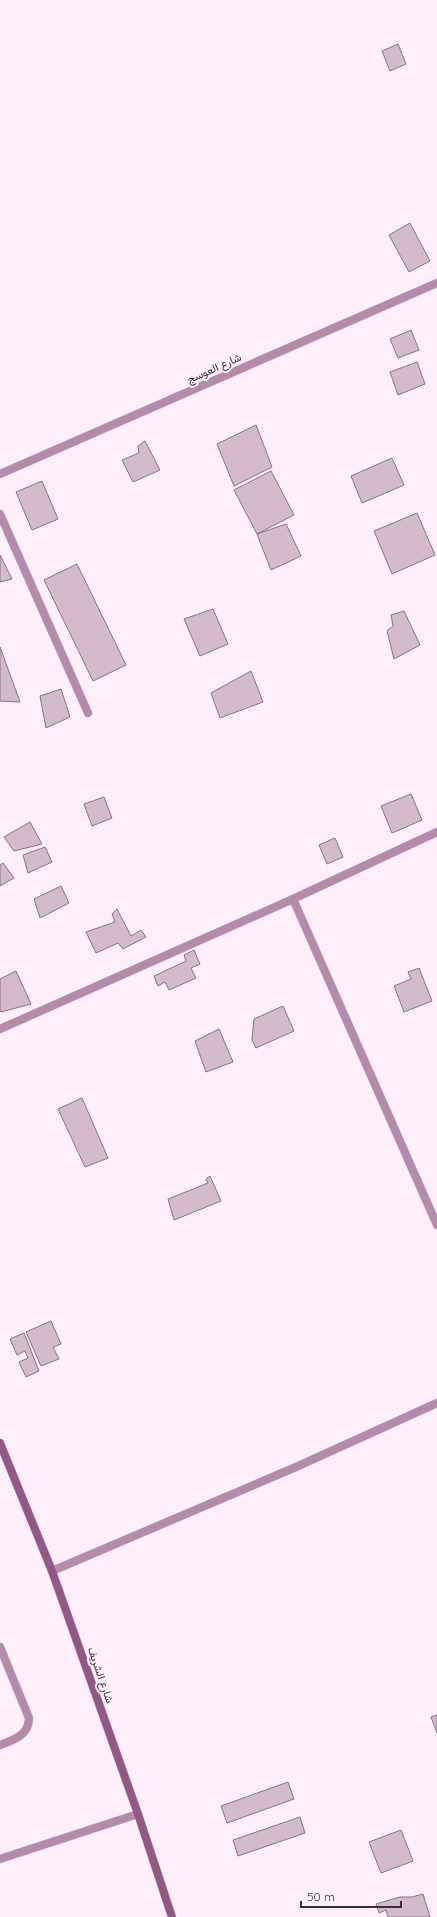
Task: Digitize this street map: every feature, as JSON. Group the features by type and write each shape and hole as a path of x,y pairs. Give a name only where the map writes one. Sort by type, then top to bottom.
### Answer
{"main road":[{"name":"شارع الشريف","path":"0,1443 52,1572 138,1814 172,1917"}],"street":[{"name":"شارع العوسج","path":"0,474 437,283"},
{"path":"0,514 88,713"},
{"path":"0,1029 293,899 437,832"},
{"path":"293,899 437,1225"},
{"path":"52,1572 296,1467 437,1403"},
{"path":"0,1647 29,1718 29,1725 24,1732 15,1739 0,1746"},
{"path":"0,1859 138,1814"}],"building":[{"path":"398,44 406,64 390,71 382,51"},
{"path":"410,223 430,261 409,272 389,235"},
{"path":"411,330 419,350 398,358 390,339"},
{"path":"417,362 425,384 398,395 390,372"},
{"path":"256,425 272,467 234,486 217,444"},
{"path":"145,441 160,470 133,482 122,460 139,453 138,446"},
{"path":"392,458 404,485 362,503 351,476"},
{"path":"271,471 294,515 257,534 234,490"},
{"path":"42,481 58,519 32,530 16,492"},
{"path":"417,513 435,555 392,574 374,531"},
{"path":"286,524 301,556 271,570 257,534"},
{"path":"0,555 12,579 0,582"},
{"path":"77,564 126,665 93,681 44,580"},
{"path":"213,609 228,644 200,656 184,619"},
{"path":"404,611 420,645 394,659 387,631 393,626 391,615"},
{"path":"0,647 20,702 0,701"},
{"path":"251,671 263,702 220,718 211,693"},
{"path":"61,689 70,717 46,728 40,696"},
{"path":"411,794 422,820 392,833 381,806"},
{"path":"104,797 112,818 92,826 84,804"},
{"path":"30,822 42,844 14,851 4,837"},
{"path":"335,838 343,857 327,864 319,845"},
{"path":"45,847 52,862 28,873 23,855"},
{"path":"3,863 14,878 0,886 0,865"},
{"path":"61,886 69,903 40,918 34,899"},
{"path":"117,909 131,936 141,930 146,937 123,949 118,943 96,953 86,932 115,922 112,914"},
{"path":"194,950 200,964 191,968 196,978 169,990 165,982 158,986 154,976 186,961 184,955"},
{"path":"419,968 432,1001 404,1012 394,986 411,979 408,972"},
{"path":"16,971 31,1004 1,1012 0,979"},
{"path":"283,1006 294,1031 256,1048 252,1040 254,1019"},
{"path":"219,1029 233,1062 206,1072 195,1041"},
{"path":"82,1098 108,1158 85,1167 58,1109"},
{"path":"210,1176 221,1201 174,1220 168,1199 208,1183 206,1179"},
{"path":"51,1321 61,1344 53,1347 59,1359 41,1366 26,1332"},
{"path":"24,1333 39,1371 26,1377 19,1362 28,1358 25,1351 17,1355 10,1339"},
{"path":"437,1715 437,1733 431,1717"},
{"path":"288,1782 294,1799 227,1823 221,1806"},
{"path":"300,1817 305,1833 238,1856 233,1840"},
{"path":"401,1830 413,1861 381,1873 369,1842"},
{"path":"423,1894 430,1917 388,1917 386,1910 379,1913 376,1904 400,1897 412,1897"}]}
